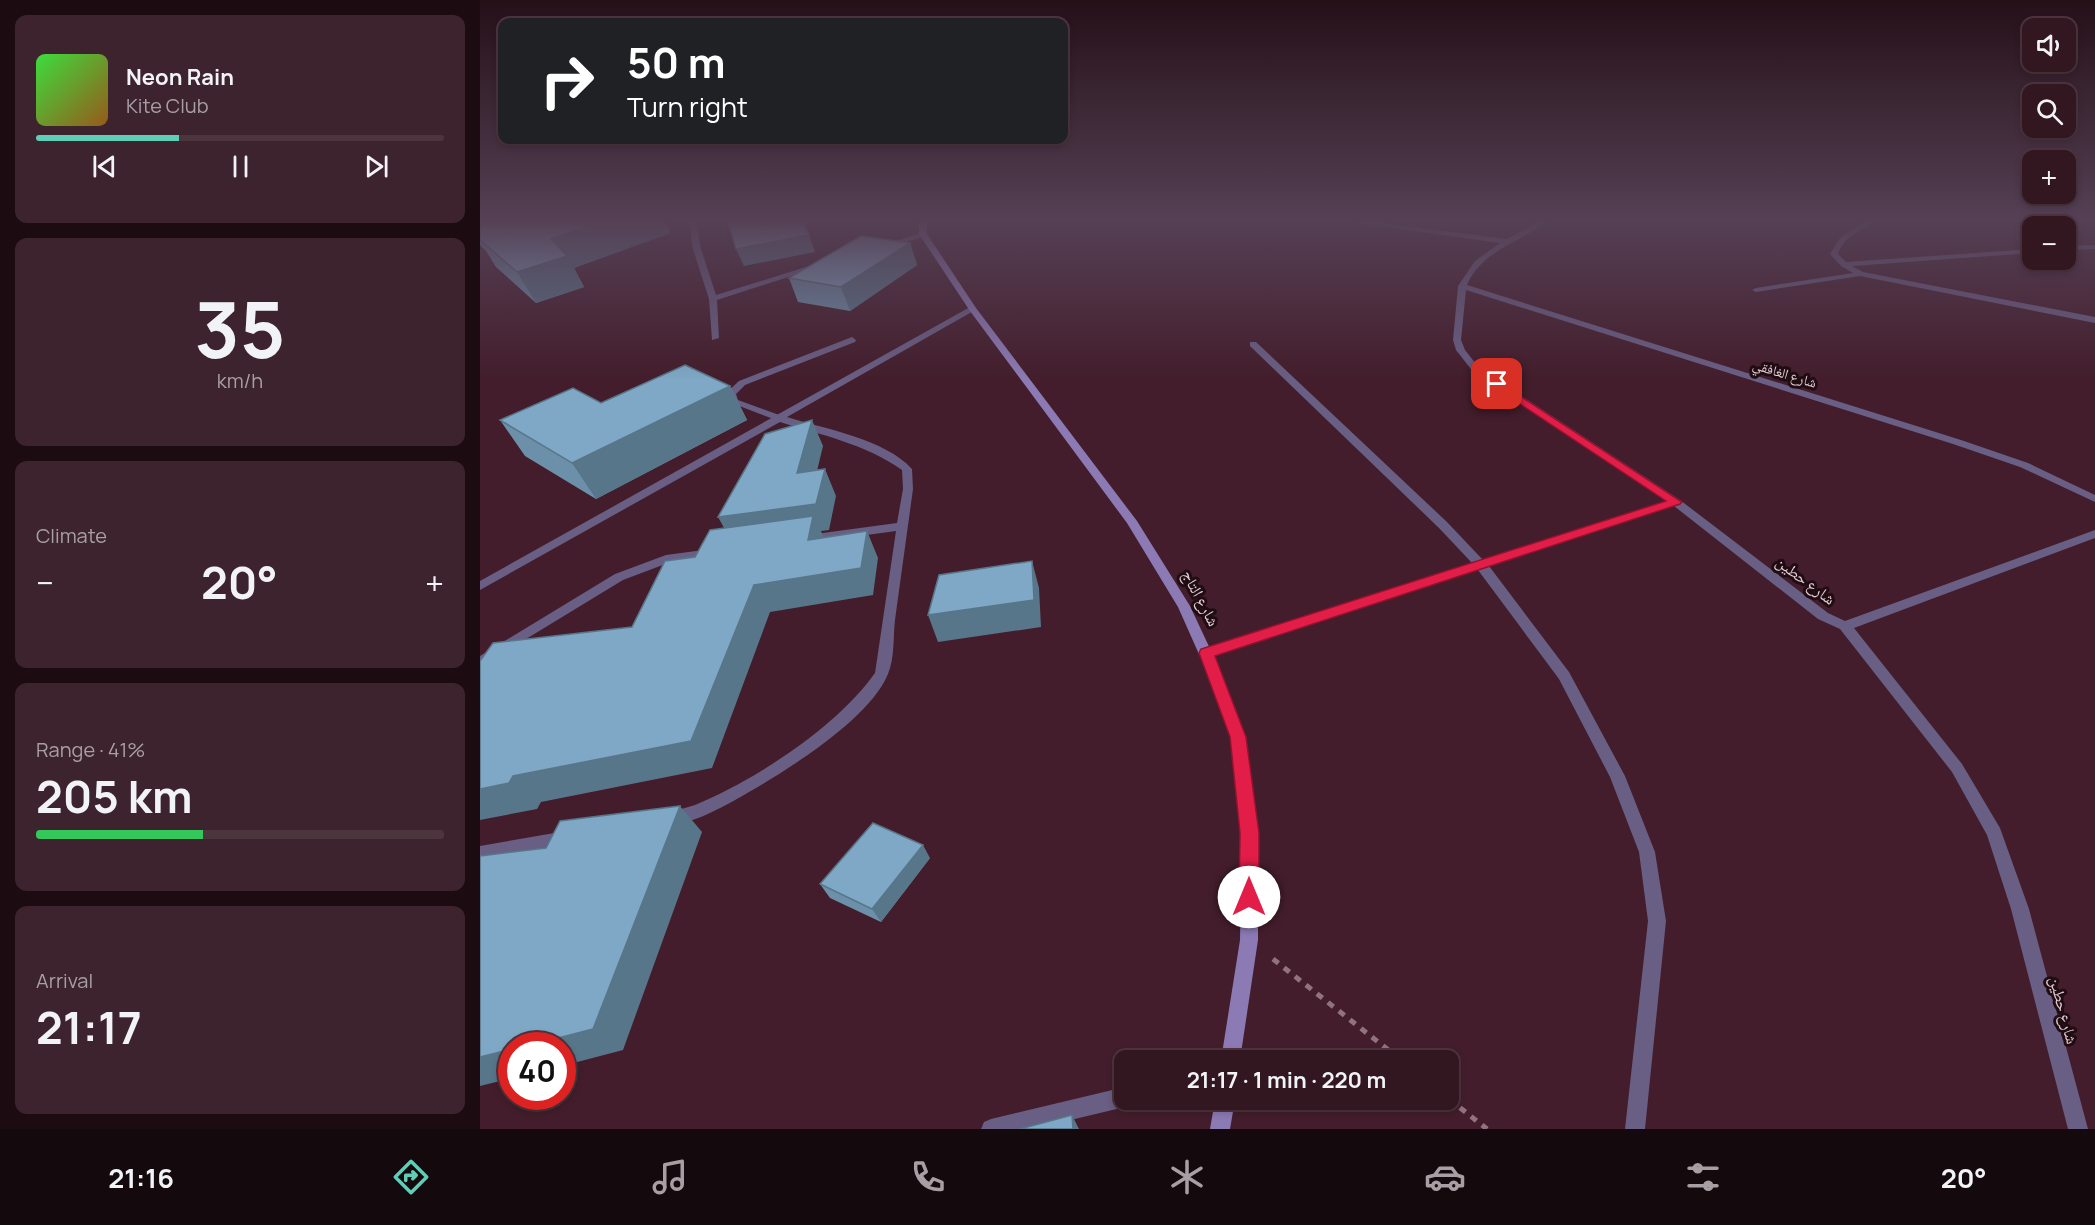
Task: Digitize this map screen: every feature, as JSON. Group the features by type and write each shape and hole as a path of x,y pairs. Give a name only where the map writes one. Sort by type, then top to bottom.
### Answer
{"street":[{"path":"705,275 713,299 715,338"},
{"path":"713,299 790,275"},
{"name":"شارع التاج","path":"952,275 973,309 1131,521 1184,606 1206,653 1238,737 1250,833 1249,940 1232,1050"},
{"name":"شارع حطين","path":"1468,275 1462,286 1455,339 1460,351 1477,371 1676,502 1822,616 1845,626 1957,768 1994,832 2020,909 2078,1129"},
{"path":"1756,290 1856,275"},
{"path":"1863,275 1929,290 2095,320"},
{"name":"شارع الغافقي","path":"1462,286 2024,465 2095,499"},
{"path":"480,586 973,309"},
{"path":"663,820 686,816 718,803 785,763 858,706 881,674 908,489 907,470 895,460 871,448 734,402 730,393 742,383 852,340"},
{"path":"1253,344 1443,525 1481,565 1564,676 1617,777 1647,852 1657,921 1635,1129"},
{"path":"1206,653 1676,502"},
{"path":"796,541 902,526"},
{"path":"1845,626 2095,534"},
{"path":"480,662 619,577 666,559 725,551"},
{"path":"480,853 583,835"},
{"path":"991,1129 1114,1100"},
{"path":"1220,1129 1223,1110"}],"path":[{"path":"1249,940 1388,1050"},
{"path":"1459,1107 1487,1129"}],"building":[{"path":"795,275 860,275 841,287 789,278"},
{"path":"685,365 730,386 572,463 500,420 573,388 601,403"},
{"path":"812,420 797,473 825,469 816,504 718,517 765,434"},
{"path":"813,516 808,540 867,531 861,568 754,585 691,741 513,776 509,783 480,789 480,661 493,643 632,627 665,561 695,557 710,530"},
{"path":"1032,561 1034,600 928,615 939,575"},
{"path":"680,806 593,1029 576,1033 498,1032 498,1052 480,1057 480,856 546,848 560,821"},
{"path":"873,823 923,845 872,909 820,884"},
{"path":"1072,1115 1073,1129 1020,1129"}],"route":[{"path":"1249,897 1250,833 1238,737 1206,653 1676,502 1497,384"}]}
